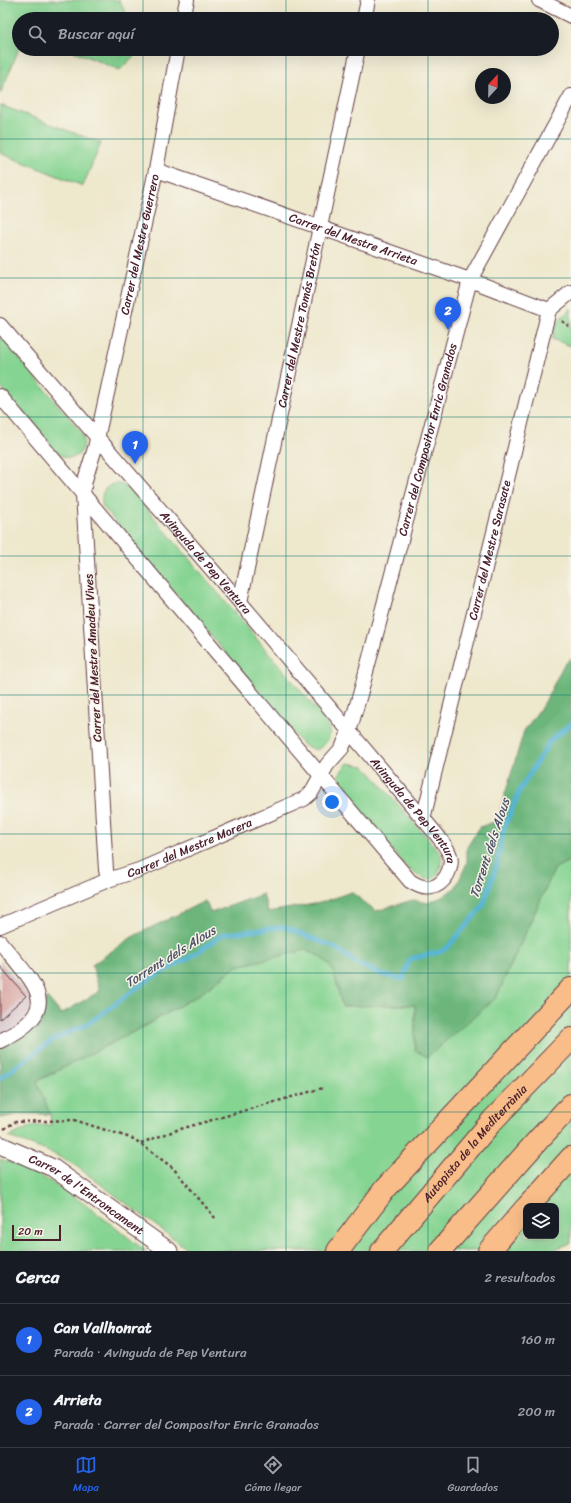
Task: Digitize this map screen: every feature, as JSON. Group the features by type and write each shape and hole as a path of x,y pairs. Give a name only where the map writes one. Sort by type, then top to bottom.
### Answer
{"highway":[{"path":"338,1251 385,1189 571,989"},
{"name":"Autopista de la Mediterrània","path":"382,1251 493,1120 571,1039"},
{"path":"440,1251 571,1105"},
{"path":"531,1203 571,1158"},
{"path":"489,1251 523,1212"}],"street":[{"path":"184,12 187,0"},
{"path":"365,12 368,0"},
{"path":"539,0 571,16"},
{"name":"Carrer del Mestre Guerrero","path":"97,438 156,170 177,56"},
{"name":"Carrer del Mestre Tomás Bretón","path":"240,602 356,56"},
{"name":"Carrer del Compositor Enric Granados","path":"349,732 470,280 571,96"},
{"name":"Carrer del Mestre Arrieta","path":"156,170 320,226 549,310"},
{"path":"549,310 571,292"},
{"name":"Carrer del Mestre Sarasate","path":"423,819 549,310"},
{"name":"Avinguda de Pep Ventura","path":"0,325 240,602 446,847 451,858 450,869 444,880 437,886 427,888 418,886 410,881 0,396"},
{"name":"Carrer del Mestre Amadeu Vives","path":"97,438 83,494 106,870 108,880"},
{"name":"Carrer del Mestre Morera","path":"0,926 108,880 138,870 304,799 311,793 321,776 342,748 349,732"},
{"path":"0,942 37,989 40,1001 33,1018 23,1028 0,1041"},
{"name":"Carrer de l'Entroncament","path":"0,1145 34,1158 65,1175 169,1251"}],"path":[{"path":"140,1144 177,1130 323,1088"},
{"path":"0,1131 15,1122 74,1120 134,1139 173,1168 216,1219"}],"shaded area":[{"path":"0,961 42,1010 0,1047"}],"green space":[{"path":"0,0 119,0 125,12 12,12 12,56 16,56 0,94"},
{"path":"85,56 134,56 120,70"},
{"path":"0,105 101,143 83,186 0,153"},
{"path":"571,308 571,346 552,339 557,322"},
{"path":"0,335 81,432 84,444 83,449 77,456 66,457 60,455 0,386"},
{"path":"116,483 131,490 322,716 328,726 330,735 322,747 316,750 303,745 103,507 102,495 108,486"},
{"path":"571,658 571,860 555,868 496,998 427,1057 415,1050 415,1005 342,1006 333,972 324,960 306,950 237,966 200,994 141,1028 37,1081 50,1114 23,1114 0,1118 0,1047 40,1016 47,997 61,1014 100,991 92,965 132,937 205,901 211,913 263,894 268,912 320,903 351,892 376,911 413,900 428,903 442,897 456,887 467,863 467,847 480,827 497,821 524,731 545,702 563,666"},
{"path":"348,763 364,766 441,854 441,863 438,875 430,879 424,878 407,868 347,798 339,786 339,774"},
{"path":"571,860 571,1243 550,1251 190,1251 76,1166 52,1153 9,1137 32,1126 51,1125 50,1114 36,1082 141,1028 200,994 237,966 306,950 324,960 333,972 342,1006 415,1005 415,1050 496,998 555,868"},
{"path":"0,1159 20,1166 59,1187 94,1211 146,1251 0,1251"}],"building":[{"path":"0,966 26,996 0,1019"}],"waterway":[{"name":"Torrent dels Alous","path":"0,1078 53,1040 88,1024 152,977 187,959 224,934 284,927 334,947 355,962 371,970 383,975 403,979 410,959 440,952 448,947 483,906 497,864 504,829 520,790 550,741 571,724"}],"place":[{"name":"Arrieta","path":"448,330"},
{"name":"Can Vallhonrat","path":"135,464"}]}
